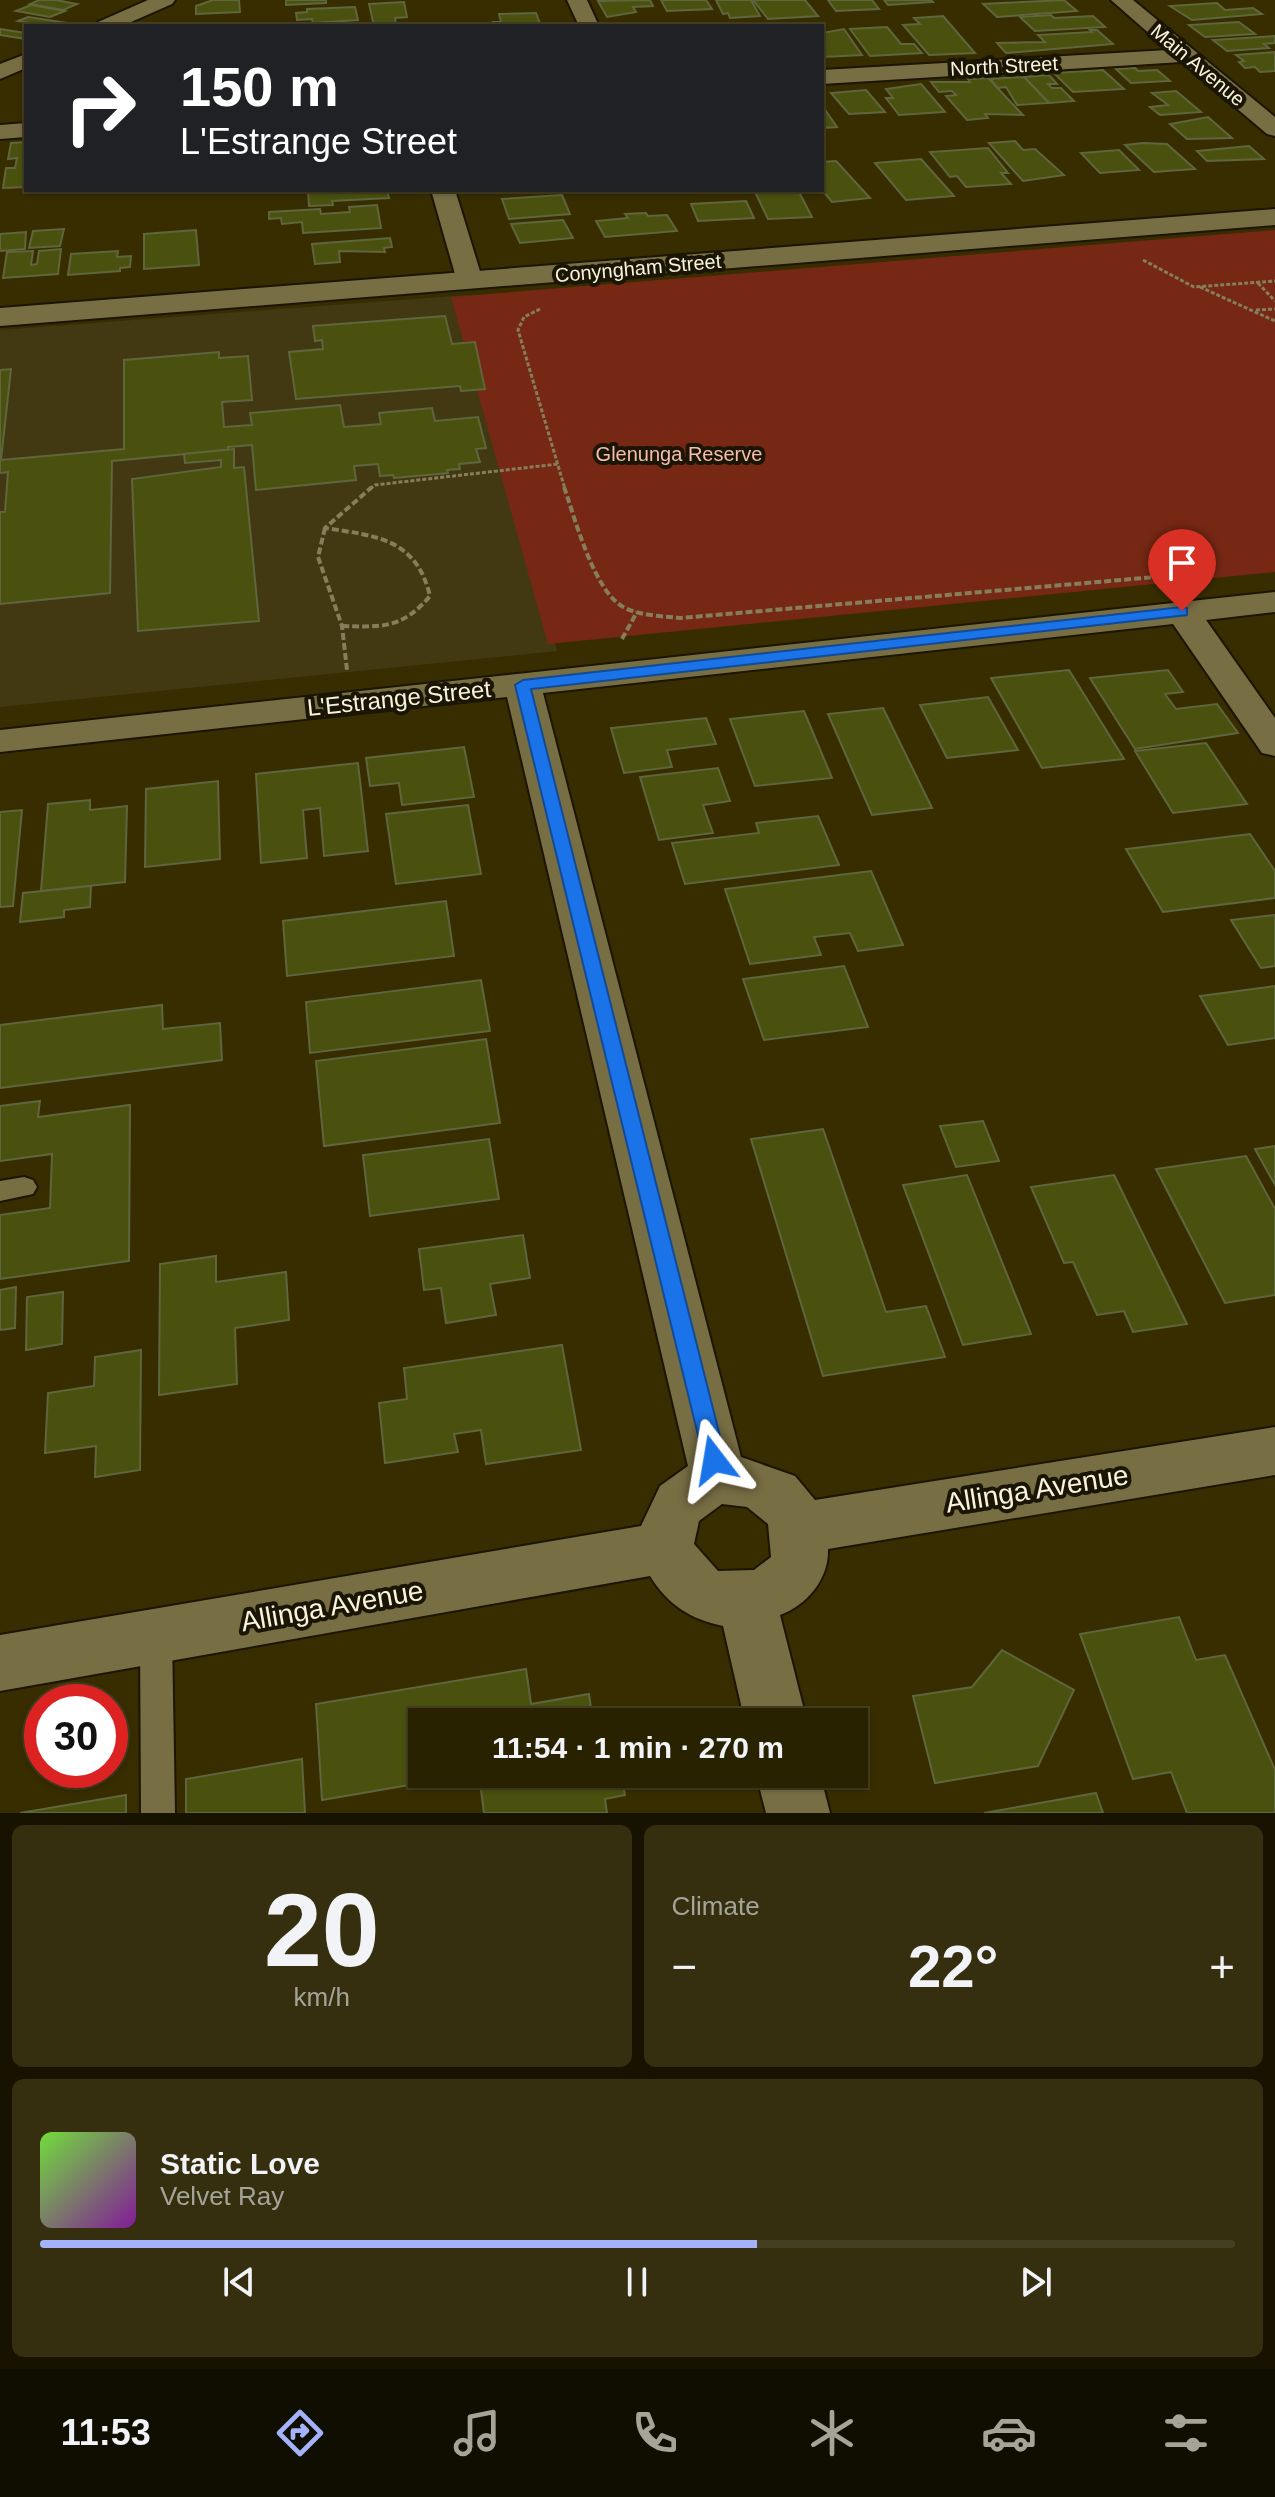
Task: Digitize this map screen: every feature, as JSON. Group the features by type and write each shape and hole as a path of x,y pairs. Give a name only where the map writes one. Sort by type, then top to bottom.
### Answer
{"street":[{"path":"110,24 165,0"},
{"path":"577,0 588,24"},
{"name":"Main Avenue","path":"1121,0 1275,129"},
{"name":"North Street","path":"824,77 1186,55"},
{"path":"0,72 24,61"},
{"path":"0,132 24,130"},
{"path":"444,192 470,281"},
{"name":"Conyngham Street","path":"0,317 1275,217"},
{"name":"L'Estrange Street","path":"0,741 1275,602"},
{"path":"1182,611 1275,745"},
{"path":"523,685 719,1479"},
{"name":"Allinga Avenue","path":"799,1528 1275,1451"},
{"path":"719,1479 742,1479 764,1486 783,1499 796,1516 799,1561 788,1579 769,1593 746,1599 722,1599 699,1591 681,1576 664,1548 670,1519 680,1501 697,1487 719,1479"},
{"name":"Allinga Avenue","path":"0,1663 664,1548"},
{"path":"746,1599 773,1708"},
{"path":"792,1788 798,1813"}],"lane":[{"path":"156,1636 158,1813"}],"path":[{"path":"1135,256 1194,287 1275,281"},
{"path":"1257,282 1275,301"},
{"path":"1199,287 1275,321"},
{"path":"541,308 524,317 518,330 572,512 604,590 620,605 637,612 680,618 1180,575"},
{"path":"1252,310 1275,309"},
{"path":"351,704 342,626 318,557 325,528 375,485 558,464"},
{"path":"325,528 365,534 408,550 427,574 430,596 416,614 393,627 342,626"},
{"path":"619,643 637,612"}],"shaded area":[{"path":"468,295 557,651 0,707 0,330"}],"green space":[{"name":"Glenunga Reserve","path":"1275,230 1275,572 548,644 451,297"}],"building":[{"path":"39,0 77,4 63,10 30,4"},
{"path":"213,0 239,0 240,12 196,14 196,6"},
{"path":"286,0 326,0 326,3 286,5"},
{"path":"650,0 653,6 633,7 636,12 607,17 598,1"},
{"path":"661,0 706,0 712,9 667,11"},
{"path":"716,0 751,0 760,16 730,18 728,13 723,14"},
{"path":"753,0 805,0 818,16 768,19"},
{"path":"828,0 872,0 879,9 836,11"},
{"path":"884,0 931,0 933,2 888,5"},
{"path":"1064,0 1077,11 997,17 983,4"},
{"path":"404,2 407,17 395,18 396,24 374,24 369,4"},
{"path":"1217,3 1225,10 1253,8 1262,14 1192,20 1170,6"},
{"path":"31,5 65,11 50,17 16,11"},
{"path":"355,7 358,20 313,23 312,19 297,20 296,13 307,12 307,9"},
{"path":"536,13 540,24 494,24 501,22 499,14"},
{"path":"1051,15 1054,18 1093,16 1105,27 1035,31 1020,17"},
{"path":"943,16 975,53 929,55 903,25 920,24 914,18"},
{"path":"28,17 67,23 35,24 18,21"},
{"path":"1239,22 1255,34 1205,37 1189,25"},
{"path":"887,27 901,44 914,44 922,53 870,56 850,29"},
{"path":"0,29 24,33 24,39 0,35"},
{"path":"844,29 862,55 824,57 824,33"},
{"path":"1090,30 1097,30 1113,44 1006,53 997,43 1045,42 1038,35 1092,32"},
{"path":"1275,36 1275,43 1264,44 1269,48 1227,51 1213,40"},
{"path":"1275,52 1275,71 1260,72 1255,67 1245,68 1239,62 1244,61 1236,55"},
{"path":"1135,68 1138,71 1157,70 1170,81 1131,83 1116,69"},
{"path":"1103,70 1124,89 1073,92 1054,73"},
{"path":"1049,75 1057,84 1048,84 1052,88 1061,88 1074,101 1049,103 1024,77"},
{"path":"1024,77 1049,103 1017,105 1006,87 998,88 990,79"},
{"path":"988,78 1023,115 985,114 988,118 967,120 946,96 956,95 952,91 939,92 931,82 970,82 968,79"},
{"path":"921,84 945,112 899,115 886,98 893,98 886,89"},
{"path":"866,90 885,112 849,114 831,93"},
{"path":"1176,91 1201,112 1160,115 1150,107 1168,105 1152,93"},
{"path":"824,108 837,127 824,128"},
{"path":"1208,117 1232,138 1187,139 1170,124"},
{"path":"1015,141 1023,150 1035,149 1064,175 1023,181 989,143"},
{"path":"24,142 24,187 3,188 6,168 15,168 17,158 8,159 11,143"},
{"path":"1167,144 1195,169 1154,172 1125,145"},
{"path":"1249,146 1264,159 1207,161 1197,151"},
{"path":"988,148 1008,173 1001,173 1011,184 966,187 957,176 950,177 930,152"},
{"path":"1119,150 1139,170 1100,173 1081,153"},
{"path":"921,159 954,196 906,200 875,163"},
{"path":"836,161 870,198 832,202 824,192 824,162"},
{"path":"308,192 388,192 389,198 332,201 333,205 309,206"},
{"path":"755,192 799,192 812,217 768,219"},
{"path":"562,195 570,214 509,219 502,199"},
{"path":"746,201 754,218 698,221 691,204"},
{"path":"377,205 381,228 303,233 302,222 282,224 281,218 269,219 269,212 320,209 321,214 350,212 349,207"},
{"path":"646,213 648,216 667,215 677,231 605,237 596,221 628,218 625,214"},
{"path":"563,220 573,238 520,243 511,224"},
{"path":"64,229 60,246 29,248 33,231"},
{"path":"196,230 199,265 144,269 144,234"},
{"path":"26,232 25,249 0,251 0,234"},
{"path":"390,238 392,247 384,248 385,252 339,251 340,262 315,264 312,244"},
{"path":"61,249 58,274 3,278 7,252 33,251 31,265 37,264 39,251"},
{"path":"118,251 117,257 131,256 130,267 120,268 120,271 68,275 71,254"},
{"path":"445,316 452,344 475,342 485,389 461,391 460,386 296,399 289,352 323,349 322,340 315,341 313,326"},
{"path":"219,352 219,358 248,356 252,400 222,402 224,427 252,425 250,413 340,405 344,427 381,424 379,413 432,408 435,421 478,417 486,448 476,449 480,462 459,464 460,469 447,470 448,473 394,478 393,475 380,476 378,464 354,466 356,480 256,490 252,445 112,461 110,593 0,604 0,512 5,512 8,472 0,473 0,370 11,369 1,460 124,449 124,360"},
{"path":"234,449 234,468 244,467 259,621 138,631 132,479 221,467 221,460 185,463 184,454"},
{"path":"1069,670 1124,759 1042,768 991,678"},
{"path":"1168,670 1183,692 1165,694 1176,709 1217,704 1238,733 1135,749 1090,678"},
{"path":"988,697 1018,750 947,758 920,705"},
{"path":"883,708 932,808 872,815 828,714"},
{"path":"804,711 832,778 755,786 730,719"},
{"path":"706,718 716,744 667,750 672,767 624,773 611,728"},
{"path":"1206,743 1247,804 1173,813 1135,751"},
{"path":"464,747 474,797 402,805 399,783 370,786 366,758"},
{"path":"358,763 368,851 324,856 320,808 303,810 307,858 261,863 256,774"},
{"path":"718,768 730,801 703,805 713,833 659,840 640,777"},
{"path":"218,781 220,859 145,867 146,789"},
{"path":"90,800 90,810 127,806 125,882 41,891 48,804"},
{"path":"468,805 481,874 396,884 386,814"},
{"path":"22,810 13,906 0,907 0,812"},
{"path":"818,816 839,865 685,884 672,843 759,833 756,823"},
{"path":"1250,834 1275,871 1275,898 1163,912 1126,849"},
{"path":"871,871 903,945 858,951 850,933 814,937 821,955 750,964 725,889"},
{"path":"91,886 90,907 64,910 64,917 20,922 23,893"},
{"path":"446,901 454,956 287,976 283,921"},
{"path":"1275,915 1275,966 1261,968 1231,920"},
{"path":"844,966 868,1027 764,1040 743,979"},
{"path":"481,980 490,1031 310,1053 306,1002"},
{"path":"1275,986 1275,1038 1228,1045 1200,996"},
{"path":"162,1005 163,1029 220,1023 222,1060 0,1088 0,1025"},
{"path":"486,1039 500,1123 324,1146 316,1061"},
{"path":"40,1101 38,1117 130,1105 129,1261 0,1279 0,1215 50,1208 52,1154 0,1161 0,1106"},
{"path":"983,1121 999,1161 956,1167 940,1126"},
{"path":"823,1129 886,1312 926,1306 945,1357 823,1376 751,1139"},
{"path":"489,1139 499,1199 370,1216 363,1155"},
{"path":"1275,1146 1275,1185 1255,1149"},
{"path":"1246,1156 1275,1209 1275,1295 1225,1303 1156,1169"},
{"path":"967,1175 1031,1334 963,1345 903,1185"},
{"path":"1114,1175 1187,1324 1133,1332 1124,1311 1097,1315 1073,1262 1064,1263 1031,1187"},
{"path":"523,1235 530,1278 490,1284 496,1315 446,1323 441,1288 424,1290 419,1249"},
{"path":"216,1256 216,1282 286,1272 289,1320 235,1328 237,1384 159,1395 160,1264"},
{"path":"16,1287 15,1328 0,1330 0,1290"},
{"path":"63,1292 62,1344 26,1350 27,1297"},
{"path":"562,1345 581,1450 486,1464 481,1430 454,1434 458,1452 385,1463 379,1403 407,1399 404,1368"},
{"path":"141,1350 140,1470 95,1477 96,1446 45,1453 48,1393 94,1386 95,1357"},
{"path":"1179,1617 1196,1660 1225,1655 1275,1770 1275,1813 1187,1813 1171,1772 1133,1779 1080,1634"},
{"path":"1002,1650 1074,1690 1038,1766 935,1783 913,1696 972,1687"},
{"path":"526,1669 531,1704 589,1694 591,1708 408,1708 408,1785 322,1800 316,1704"},
{"path":"302,1759 305,1813 186,1813 186,1779"},
{"path":"481,1788 624,1788 625,1795 605,1799 607,1813 484,1813"},
{"path":"1096,1793 1103,1813 984,1813"},
{"path":"126,1795 126,1813 20,1813"}],"route":[{"path":"714,1460 523,685 1182,611"}]}
